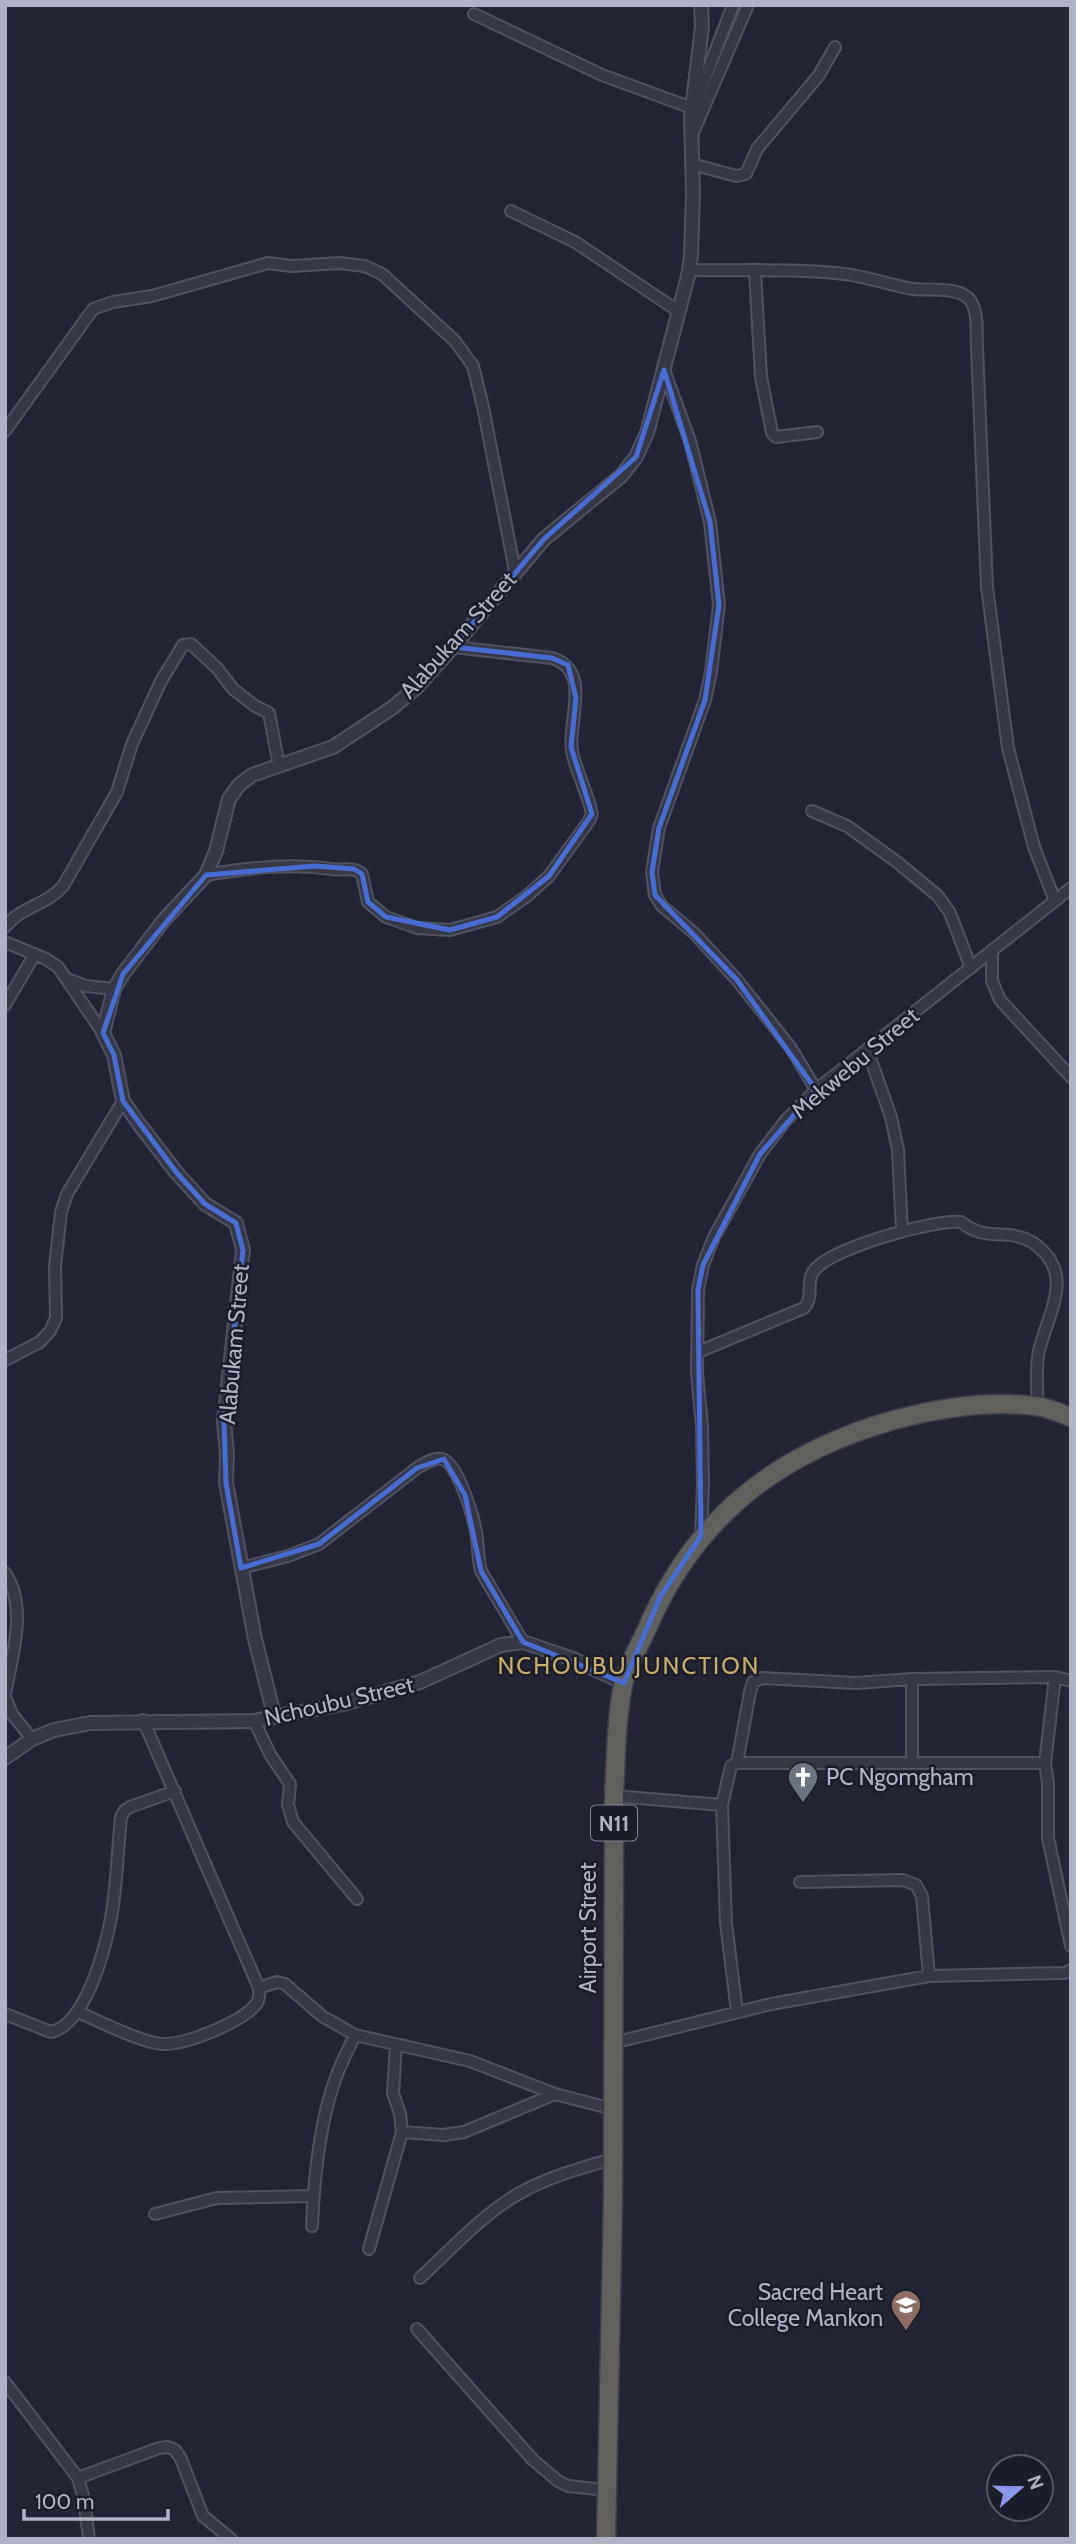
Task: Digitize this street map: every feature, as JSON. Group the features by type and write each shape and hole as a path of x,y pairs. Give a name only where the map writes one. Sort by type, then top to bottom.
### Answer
{"highway":[{"name":"Airport Street","path":"606,2539 614,1796 617,1731 624,1683 660,1597 701,1536 751,1489 780,1469 820,1446 857,1431 933,1411 967,1406 1037,1406 1071,1417"}],"street":[{"name":"Alabukam Street","path":"274,1716 255,1639 226,1483 224,1422 236,1328 243,1250 241,1242 236,1223 205,1204 176,1172 123,1101 114,1055 103,1033 114,989 164,920 206,875 216,851 223,812 229,799 245,779 333,747 381,716 417,687 544,540 621,476 636,457 647,433 689,270 692,248 691,112 702,27 701,5"},
{"path":"474,14 602,75 691,112 733,5"},
{"path":"691,138 748,5"},
{"path":"692,164 736,176 746,174 757,149 820,75 835,47"},
{"path":"511,211 575,242 678,311"},
{"path":"5,431 93,309 113,302 152,296 268,262 292,267 339,263 365,266 382,274 455,341 473,366 515,571"},
{"path":"689,270 776,270 848,274 905,287 951,292 962,295 971,303 975,319 987,587 1008,748 1034,847 1055,901"},
{"path":"755,272 761,377 772,433 776,437 817,432"},
{"path":"664,370 690,441 710,522 719,605 705,700 659,828 652,872 655,895 662,906 694,933 737,979 791,1048 816,1090"},
{"path":"5,927 16,916 53,897 63,886 117,792 132,744 162,681 183,645 191,644 217,668 233,689 269,713 279,766"},
{"path":"206,875 237,870 315,866 354,869 362,874 368,902 386,918 417,928 450,930 497,917 550,876 592,814 571,747 576,698 569,667 563,661 552,658 453,647"},
{"path":"812,811 846,827 897,862 938,896 950,912 971,968"},
{"name":"Mekwebu Street","path":"701,1536 704,1484 698,1290 703,1265 714,1237 760,1154 786,1121 816,1090 1071,888"},
{"path":"5,942 58,967 103,1033"},
{"path":"992,952 992,981 1000,1000 1071,1077"},
{"path":"5,1005 35,954"},
{"path":"67,979 86,986 114,989"},
{"path":"867,1049 891,1117 898,1150 902,1231"},
{"path":"5,1360 40,1342 56,1318 55,1266 61,1212 67,1194 123,1101"},
{"path":"698,1352 804,1308 810,1298 814,1270 857,1245 928,1225 961,1222 977,1233 1015,1235 1031,1242 1058,1264 1061,1273 1060,1289 1038,1355 1037,1406"},
{"path":"241,1568 288,1556 318,1544 417,1468 434,1459 444,1459 450,1462 476,1528 481,1571 523,1642 573,1659 624,1683"},
{"path":"5,1573 16,1596 18,1627 5,1695 7,1706 32,1739"},
{"name":"Nchoubu Street","path":"5,1758 32,1739 54,1730 83,1724 143,1720 254,1721 343,1704 419,1682 501,1645 523,1642"},
{"path":"1055,1677 1045,1763 1048,1783 1048,1838 1071,1946"},
{"path":"737,1762 750,1692 754,1682 762,1678 856,1683 912,1679 1055,1677 1071,1681"},
{"path":"912,1679 912,1763"},
{"path":"78,2012 164,2044 199,2036 239,2018 256,2004 260,1997 259,1987 143,1720"},
{"path":"254,1721 271,1756 290,1784 288,1805 293,1822 358,1899"},
{"path":"737,2012 726,1923 722,1805 731,1766 737,1762 1045,1763"},
{"path":"5,2014 51,2032 61,2028 78,2012 101,1958 113,1906 121,1817 130,1807 175,1791"},
{"path":"614,1796 722,1805"},
{"path":"800,1882 903,1880 916,1885 922,1896 929,1976"},
{"path":"613,2043 771,2004 929,1976 1071,1970"},
{"path":"259,1987 277,1982 285,1984 321,2016 355,2035 470,2061 555,2094 612,2109"},
{"path":"312,2226 313,2196 326,2110 336,2076 355,2035"},
{"path":"369,2249 402,2132 393,2093 396,2045"},
{"path":"402,2132 443,2135 464,2133 555,2094"},
{"path":"420,2278 479,2224 519,2193 576,2169 612,2159"},
{"path":"155,2214 217,2198 313,2196"},
{"path":"417,2329 533,2459 558,2481 568,2486 606,2490"},
{"path":"5,2382 78,2478 84,2498 89,2539"},
{"path":"78,2478 168,2447 175,2450 181,2459 202,2515 231,2539"}],"highlighted area":[{"path":"664,370 710,522 719,605 705,700 659,828 652,872 655,895 737,980 816,1090 760,1154 703,1265 698,1290 701,1536 660,1597 624,1683 523,1642 481,1571 465,1495 444,1459 417,1468 319,1544 241,1568 226,1483 224,1422 243,1250 236,1223 205,1204 176,1172 123,1101 114,1055 103,1033 123,974 206,875 315,866 354,869 362,874 368,902 386,917 450,930 497,917 527,896 549,876 592,814 571,747 576,698 568,665 552,658 453,647 544,539 636,457"}],"place":[{"name":"PC Ngomgham","path":"803,1804"},
{"name":"Sacred Heart College Mankon","path":"906,2332"}],"district":[{"name":"NCHOUBU JUNCTION","path":"629,1665"}]}
